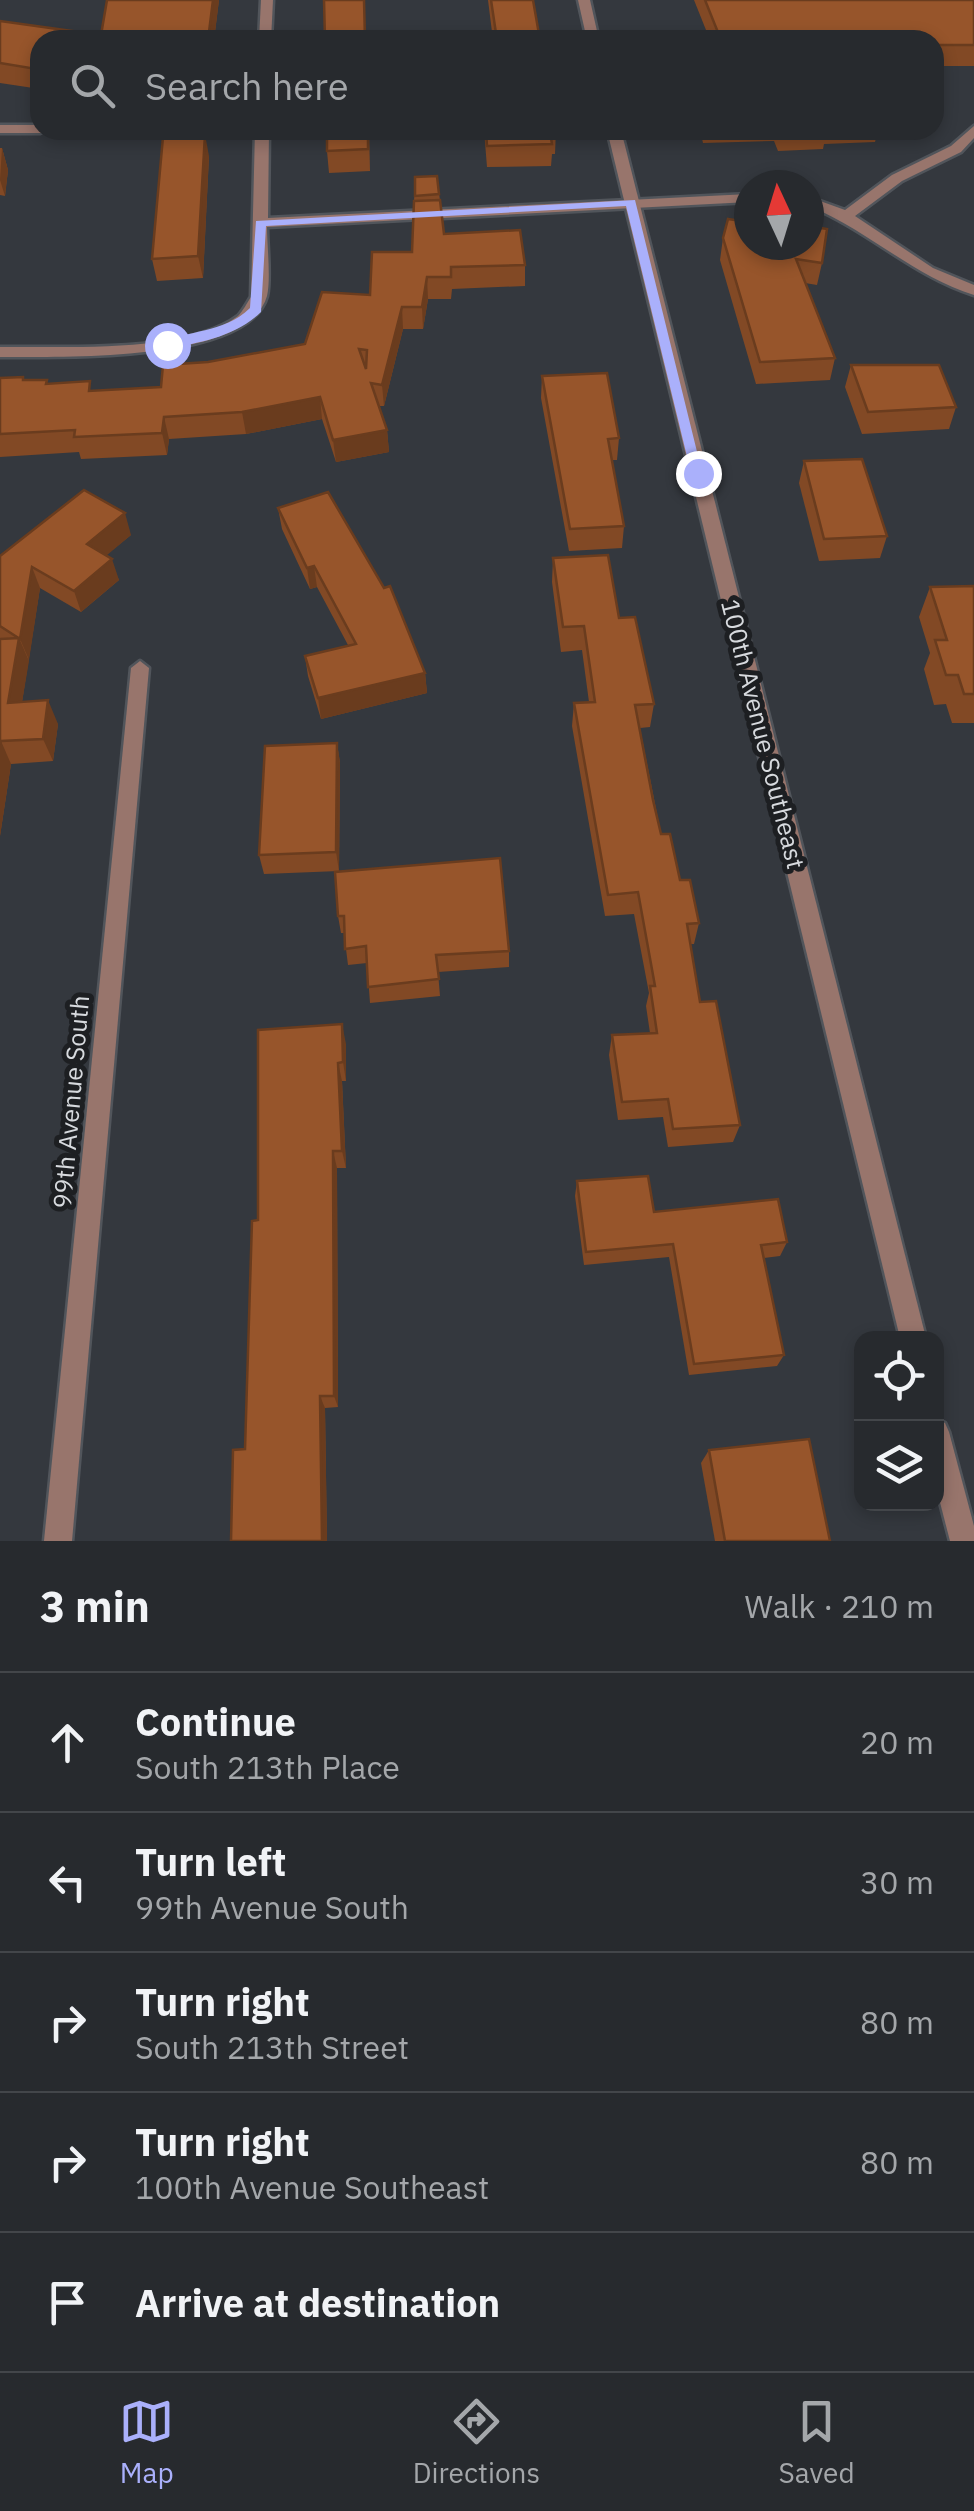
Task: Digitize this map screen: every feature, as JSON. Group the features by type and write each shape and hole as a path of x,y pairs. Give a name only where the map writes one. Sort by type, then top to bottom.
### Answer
{"street":[{"path":"266,30 267,0"},
{"path":"584,0 591,30"},
{"path":"0,129 30,129"},
{"path":"846,216 897,178 956,149 974,130"},
{"path":"0,352 167,345 212,336 244,322 256,310 260,297 262,140"},
{"name":"100th Avenue Southeast","path":"616,140 911,1331"},
{"path":"260,223 734,199"},
{"path":"824,208 846,216 928,270 972,289"},
{"name":"99th Avenue South","path":"58,1541 140,668"},
{"path":"944,1463 964,1541"}],"building":[{"path":"107,0 213,0 209,30 102,30"},
{"path":"324,0 364,0 365,30 325,30"},
{"path":"491,0 533,0 538,30 496,30"},
{"path":"705,0 974,0 974,45 944,45 944,30 717,30"},
{"path":"0,21 65,30 30,30 30,68 0,63"},
{"path":"163,140 205,140 198,256 152,259"},
{"path":"327,140 368,140 368,149 327,151"},
{"path":"487,140 551,140 552,144 487,146"},
{"path":"437,176 439,194 415,196 415,177"},
{"path":"440,200 444,234 520,230 525,265 451,267 451,277 427,277 422,307 402,307 382,385 371,383 387,430 333,440 320,397 242,412 164,417 162,433 74,437 75,430 0,434 0,378 47,380 46,384 90,381 89,391 161,387 163,365 208,362 305,344 322,292 370,295 372,252 412,252 414,201","holes":["359,349 367,350 366,369"]},
{"path":"728,219 734,220 734,260 796,260 835,358 760,362 723,238"},
{"path":"851,365 939,365 956,407 868,412"},
{"path":"607,373 619,438 608,439 624,526 570,529 542,376"},
{"path":"862,459 887,536 824,539 804,461"},
{"path":"84,490 125,513 87,544 112,559 74,591 32,567 20,639 0,626 0,556"},
{"path":"328,492 384,588 390,586 425,673 318,698 305,656 356,644 314,566 307,568 278,508"},
{"path":"608,555 619,618 635,617 654,704 635,705 653,800 661,834 670,834 680,880 690,880 699,923 687,924 700,1002 716,1001 740,1125 673,1129 668,1099 622,1102 612,1035 657,1033 650,986 655,986 638,892 608,895 574,703 595,702 584,626 563,627 553,558"},
{"path":"974,586 974,694 964,694 958,675 946,675 935,640 947,640 930,587"},
{"path":"19,638 8,703 48,700 43,739 0,744 0,639"},
{"path":"337,743 336,852 259,855 265,746"},
{"path":"500,858 509,951 436,955 439,979 368,987 366,946 345,949 344,916 338,916 335,872"},
{"path":"342,1024 343,1062 338,1063 342,1151 333,1151 334,1396 320,1396 322,1541 231,1541 233,1450 245,1449 252,1221 258,1220 258,1030"},
{"path":"648,1176 654,1212 778,1199 787,1242 761,1245 784,1355 694,1364 673,1244 586,1252 577,1181"},
{"path":"809,1439 830,1541 725,1541 709,1450"}],"route":[{"path":"167,345 212,336 244,322 256,310 260,297 260,223 631,202 698,473"}]}
